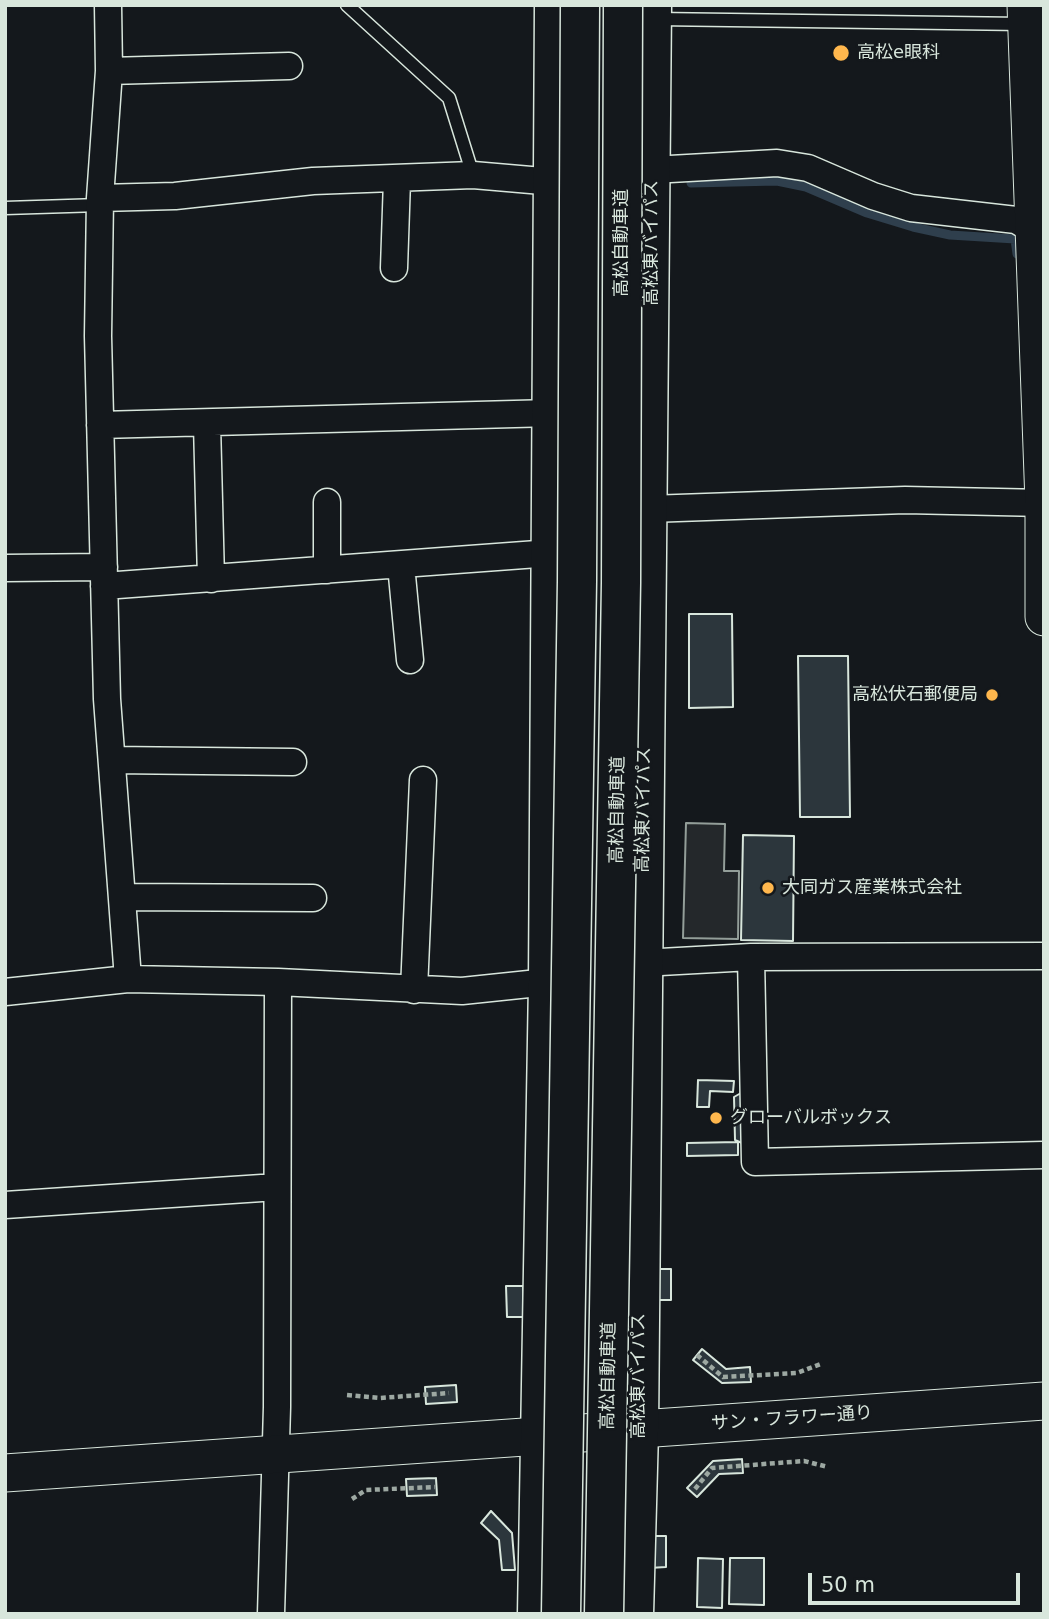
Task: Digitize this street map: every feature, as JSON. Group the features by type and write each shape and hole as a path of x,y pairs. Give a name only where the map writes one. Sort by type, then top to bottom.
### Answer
{"highway":[{"path":"537,1614 548,982 554,5"},
{"path":"561,1614 577,568 580,5"},
{"name":"高松東バイパス","path":"634,1614 639,1431 652,170 642,10"},
{"name":"高松自動車道","path":"604,1614 621,583 642,10"}],"street":[{"path":"108,5 109,71 100,201 100,425 112,760 128,979"},
{"path":"1027,15 1038,236 1044,617"},
{"path":"109,71 289,66"},
{"path":"652,170 777,163 808,168 873,196 911,208 1016,220 1038,236"},
{"path":"100,201 313,181 397,180 473,175 554,182"},
{"path":"394,268 397,180"},
{"path":"100,425 552,413"},
{"path":"207,424 212,579"},
{"path":"649,509 905,500 1044,503"},
{"path":"327,502 327,570"},
{"path":"5,568 104,577 212,579 551,553"},
{"path":"401,565 410,660"},
{"path":"112,760 293,762"},
{"path":"414,990 423,780"},
{"path":"121,897 313,898"},
{"path":"642,963 751,957 1044,956"},
{"path":"751,957 755,1162 1044,1155"},
{"path":"5,992 128,979 278,982 462,991 548,982"},
{"path":"271,1614 276,1453 278,982"},
{"path":"5,1205 277,1187"},
{"name":"サン・フラワー通り","path":"5,1474 1044,1401"}],"lane":[{"path":"347,5 449,99 473,175"},
{"path":"642,10 1027,15"},
{"path":"5,208 100,201"}],"path":[{"path":"697,1355 723,1377 797,1373 821,1364"},
{"path":"348,1395 380,1398 449,1393"},
{"path":"695,1489 712,1468 804,1461 828,1467"},
{"path":"352,1499 366,1490 435,1487"}],"shaded area":[{"path":"686,823 725,824 724,871 739,871 738,939 683,938"}],"building":[{"path":"689,614 732,614 733,707 689,708"},
{"path":"798,656 848,656 850,817 800,817"},
{"name":"大同ガス産業株式会社","path":"743,835 794,836 793,941 741,940"},
{"path":"698,1080 734,1081 733,1092 710,1091 709,1107 697,1107"},
{"path":"741,1093 742,1143 735,1140 734,1097"},
{"path":"738,1142 738,1155 687,1156 687,1143"},
{"path":"654,1269 671,1269 671,1300 655,1300"},
{"path":"506,1286 523,1286 524,1317 507,1317"},
{"path":"702,1349 726,1369 750,1367 751,1382 722,1383 693,1360"},
{"path":"456,1385 457,1402 426,1404 425,1387"},
{"path":"742,1459 743,1473 719,1474 697,1497 687,1488 713,1461"},
{"path":"436,1478 437,1495 407,1496 406,1479"},
{"path":"491,1511 512,1533 515,1570 502,1570 499,1540 481,1523"},
{"path":"650,1536 666,1536 666,1567 649,1568"},
{"path":"698,1558 723,1559 722,1608 697,1607"},
{"path":"730,1558 764,1558 764,1605 729,1604"}],"waterway":[{"path":"691,183 777,181 806,187 867,213 913,227 950,235 1015,239 1017,254"}],"place":[{"name":"高松e眼科","path":"841,53"},
{"name":"高松伏石郵便局","path":"992,695"},
{"name":"大同ガス産業株式会社","path":"768,888"},
{"name":"グローバルボックス","path":"716,1118"}]}
